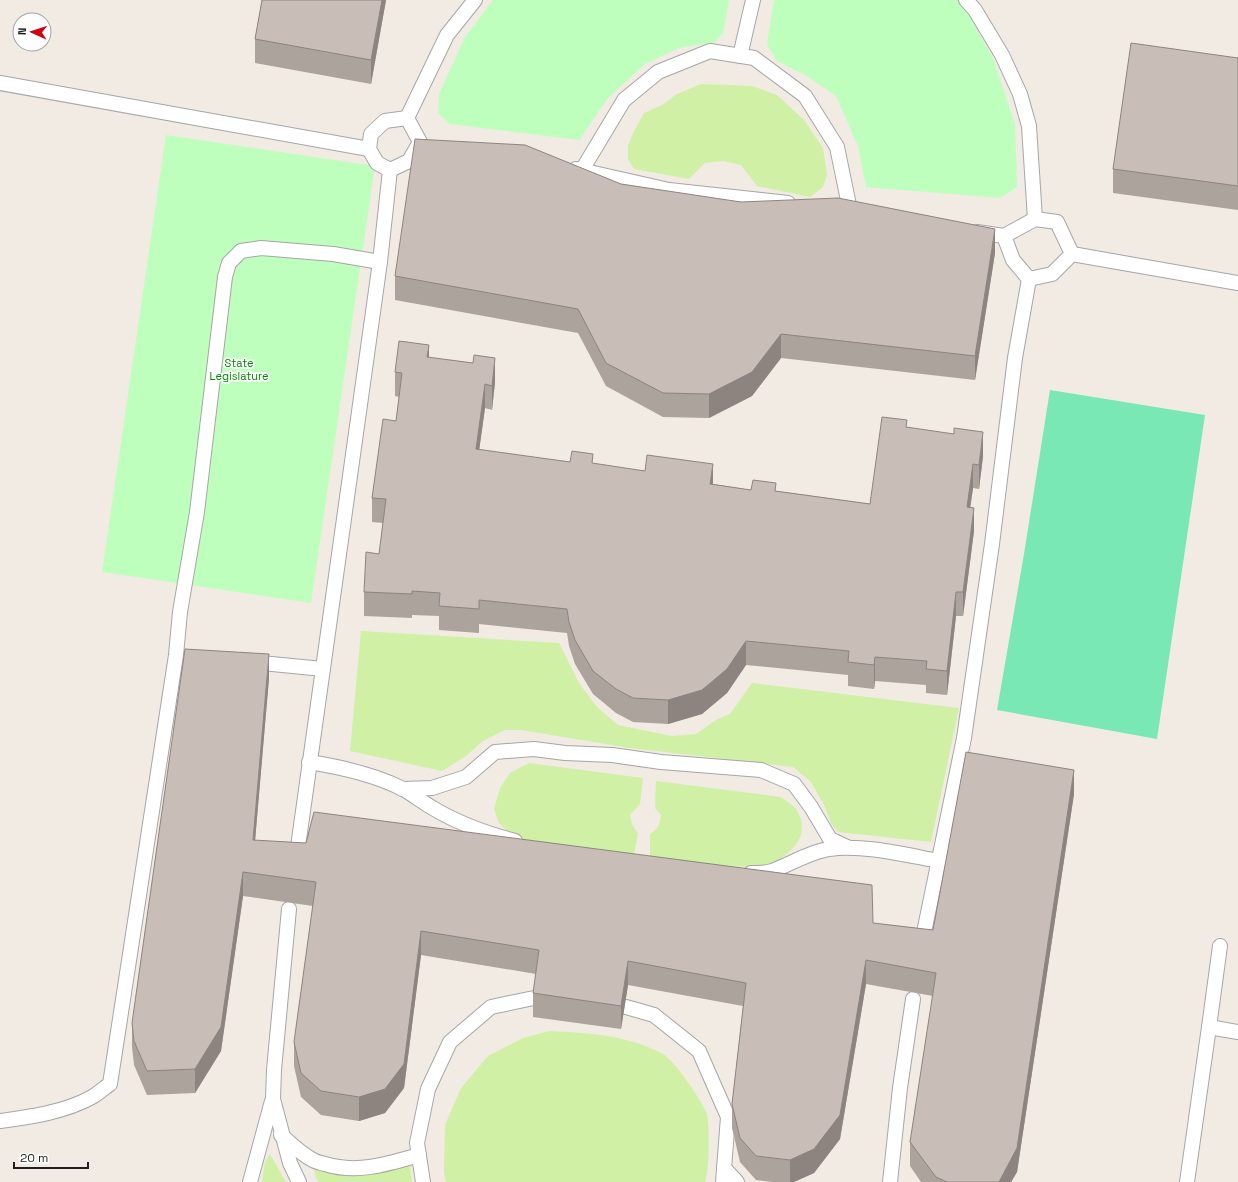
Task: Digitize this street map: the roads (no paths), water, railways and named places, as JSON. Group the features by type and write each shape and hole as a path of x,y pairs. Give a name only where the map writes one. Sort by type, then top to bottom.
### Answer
{"lane":[{"path":"407,118 447,35 475,0"},
{"path":"740,56 753,0"},
{"path":"966,0 975,10 1002,55 1020,94 1029,126 1035,219"},
{"path":"582,170 624,100 658,72 710,51 754,58 805,96 837,146 850,210"},
{"path":"0,83 369,149"},
{"path":"407,118 420,142"},
{"path":"390,170 377,163 369,149 372,134 385,121 407,118"},
{"path":"420,142 435,144"},
{"path":"390,170 409,160 420,142"},
{"path":"559,166 669,190 803,204"},
{"path":"296,862 380,262 390,170"},
{"path":"834,208 866,212"},
{"path":"966,230 1004,236 1035,219 1057,222 1072,254"},
{"path":"1004,236 1013,260 1029,278"},
{"path":"0,1121 32,1116 70,1106 92,1097 110,1084 176,655 180,612 197,512 225,277 229,263 241,251 260,248 333,254 380,262"},
{"path":"1029,278 1052,274 1072,254"},
{"path":"1072,254 1238,283"},
{"path":"921,948 964,738 992,544 1015,358 1029,278"},
{"path":"176,655 192,657"},
{"path":"238,661 322,669"},
{"path":"402,789 432,788 466,777 495,752 534,749 565,753 612,755 661,762 761,770 794,784 811,807 830,839 849,848"},
{"path":"310,762 348,769 402,789 431,807 484,833 526,844"},
{"path":"736,873 771,872 801,857 828,849 849,848 892,852 939,861"},
{"path":"250,1182 272,1099 289,909"},
{"path":"1187,1182 1220,946"},
{"path":"423,1182 417,1143 428,1089 450,1042 491,1007 534,998"},
{"path":"890,1182 900,1088 912,999"},
{"path":"626,1007 654,1015 699,1051 728,1117 723,1175 737,1182"},
{"path":"1209,1027 1238,1032"},
{"path":"272,1099 290,1163 299,1182"},
{"path":"281,1135 314,1161 337,1168 371,1168 419,1155"}],"park label":[{"name":"State Legislature","path":"239,369"}]}
